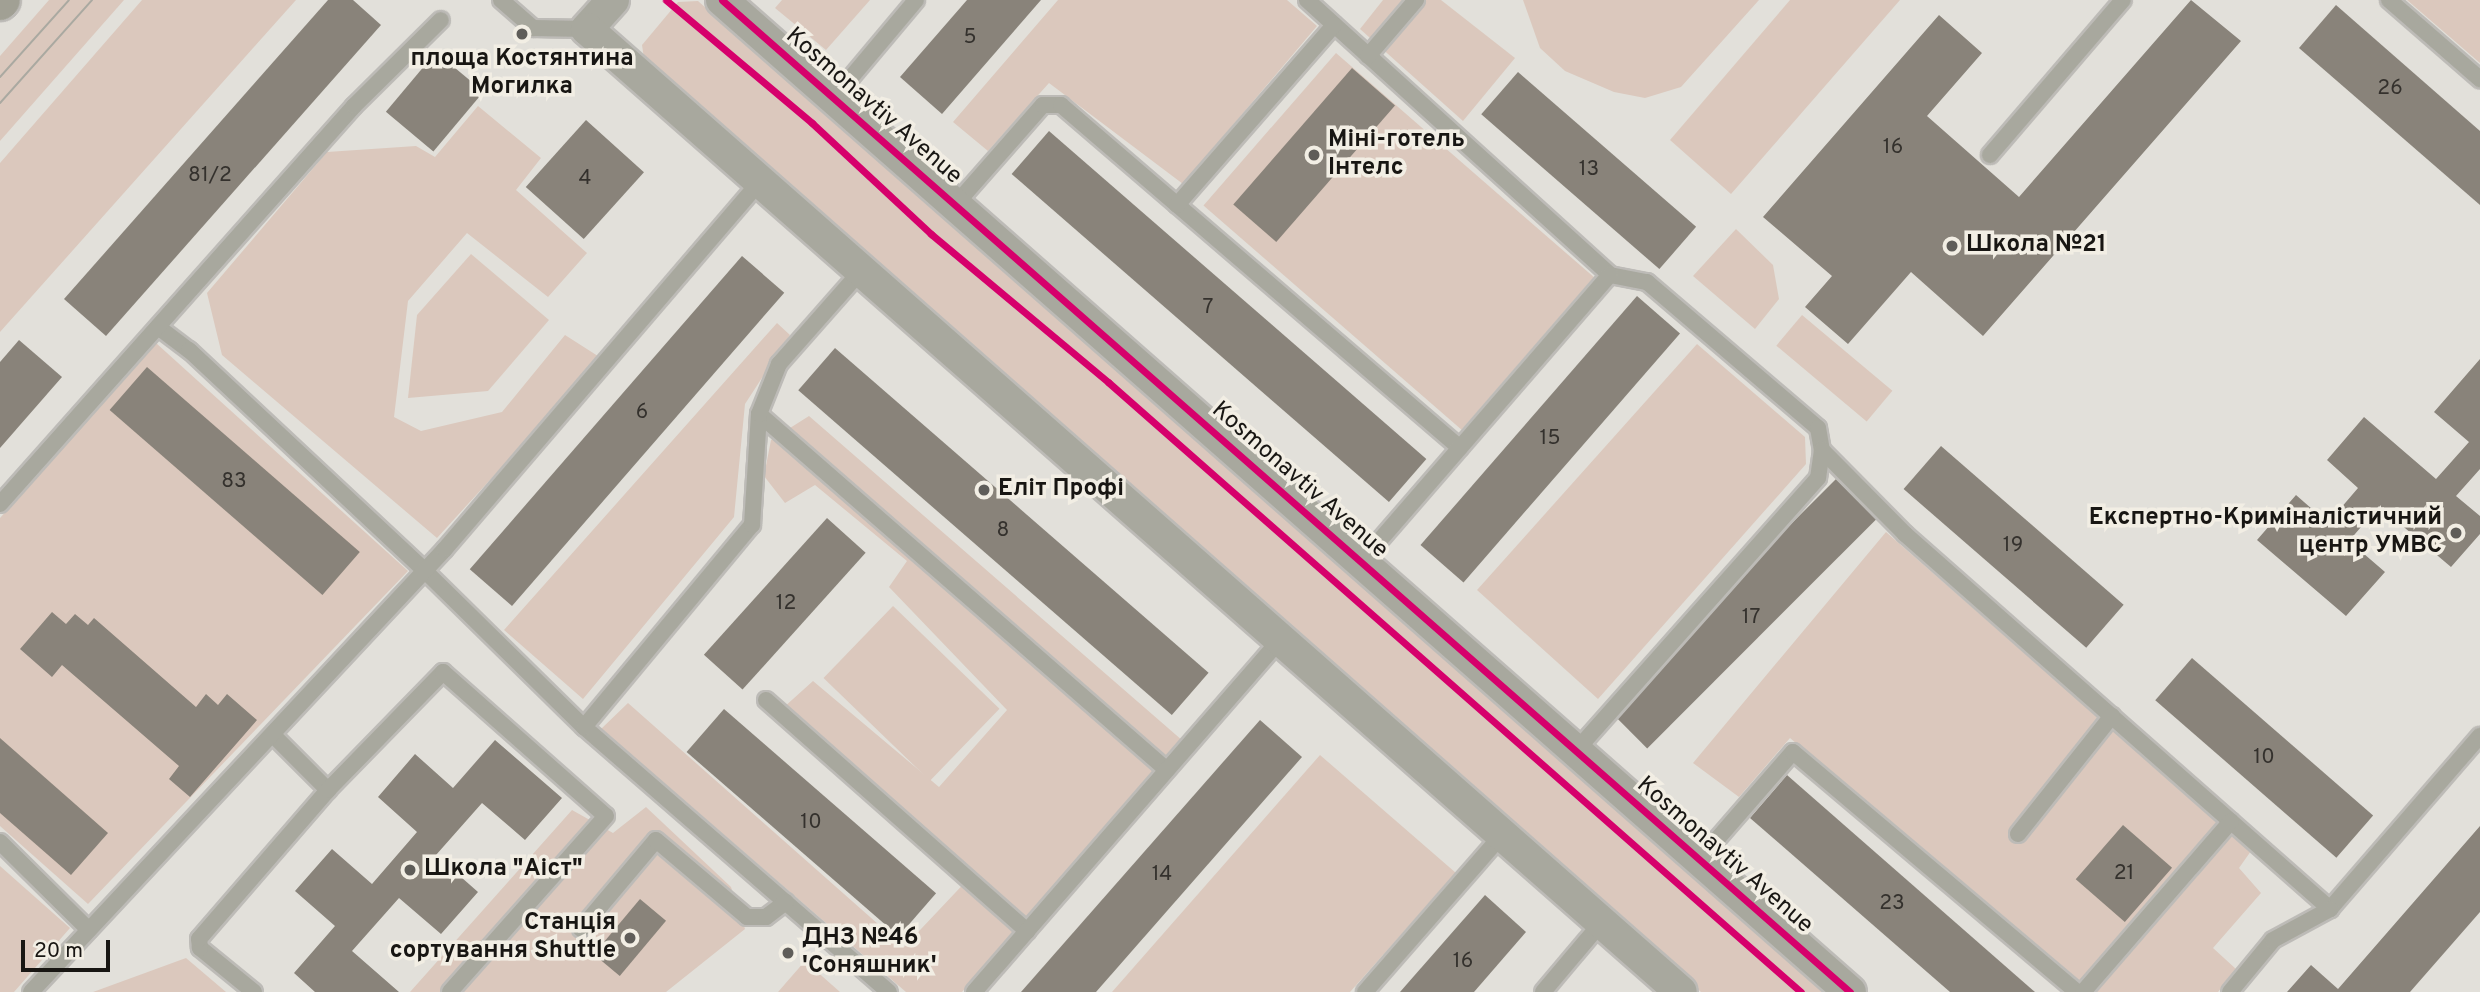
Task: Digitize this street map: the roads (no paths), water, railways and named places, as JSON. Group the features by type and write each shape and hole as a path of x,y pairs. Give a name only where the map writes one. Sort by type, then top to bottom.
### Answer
{"street":[{"path":"612,0 587,29 1279,641 1682,992"},
{"name":"Kosmonavtiv Avenue","path":"722,0 1850,992"}],"lane":[{"path":"501,0 533,28 587,29"},
{"path":"833,99 916,0"},
{"path":"1307,0 1610,275 1647,282 1818,428 1822,450 1818,478 1576,751"},
{"path":"1368,57 1416,0"},
{"path":"1990,155 2123,0"},
{"path":"2389,0 2480,79"},
{"path":"0,504 354,106 441,19"},
{"path":"1177,205 1334,25"},
{"path":"955,205 1044,105 1061,105 1460,449"},
{"path":"32,992 425,570 759,183"},
{"path":"584,727 751,525 759,414 779,364 860,272"},
{"path":"1361,562 1610,275"},
{"path":"159,327 425,570 584,727 889,992"},
{"path":"759,414 1167,770"},
{"path":"1822,450 1905,534 2330,909"},
{"path":"974,992 1279,641"},
{"path":"254,992 200,948 199,939 328,790 443,672 606,816 450,992"},
{"path":"766,699 1027,932"},
{"path":"2018,834 2112,716"},
{"path":"273,735 328,790"},
{"path":"2230,992 2273,940 2330,909 2480,736"},
{"path":"1699,860 1793,752 2077,992"},
{"path":"2083,992 2231,821"},
{"path":"1365,992 1502,835"},
{"path":"581,929 656,841 747,917 766,917 786,902"},
{"path":"0,842 89,930"},
{"path":"1543,992 1602,922"}],"tram line":[{"path":"0,77 69,0"},
{"path":"0,103 92,0"}],"place":[{"name":"площа Костянтина Могилка","path":"522,34"},
{"name":"Міні-готель Інтелс","path":"1314,155"},
{"name":"Школа №21","path":"1952,246"},
{"name":"Еліт Профі","path":"984,490"},
{"name":"Експертно-Криміналістичний центр УМВС","path":"2456,533"},
{"name":"Школа \"Аіст\"","path":"410,870"},
{"name":"Станція сортування Shuttle","path":"630,938"},
{"name":"ДНЗ №46 'Соняшник'","path":"788,953"}]}
